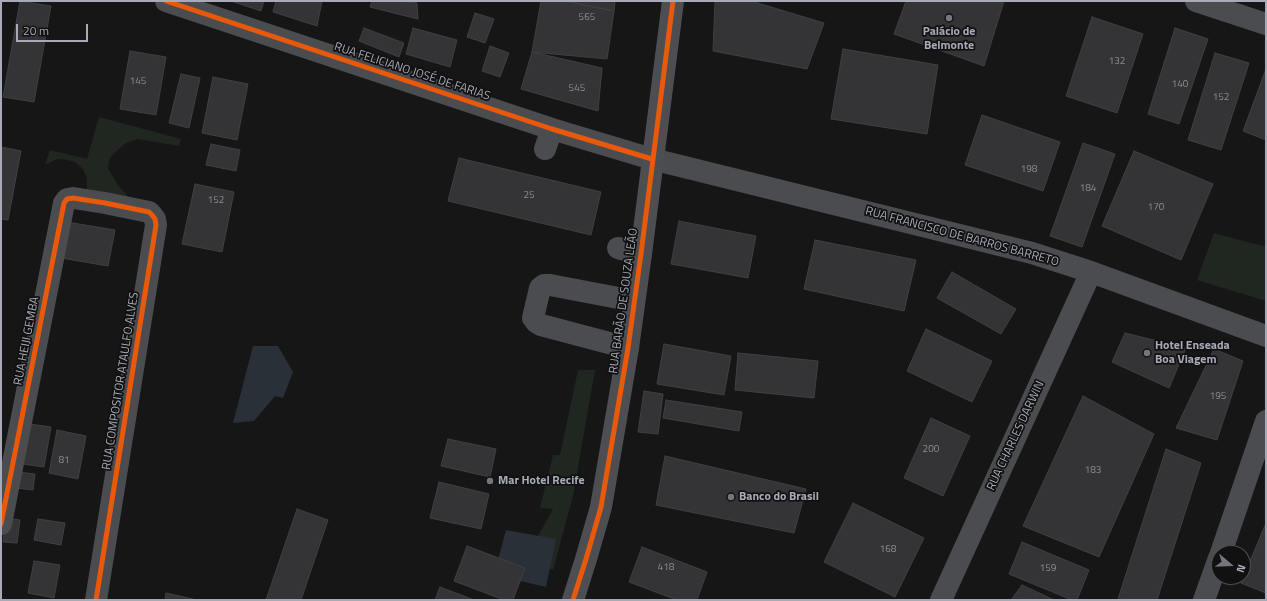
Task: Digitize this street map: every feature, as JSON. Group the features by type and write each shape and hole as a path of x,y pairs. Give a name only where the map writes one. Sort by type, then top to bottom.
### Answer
{"main road":[{"name":"RUA BARÃO DE SOUZA LEÃO","path":"573,600 601,507 628,348 673,1"}],"street":[{"name":"RUA FELICIANO JOSÉ DE FARIAS","path":"166,1 552,129 652,159"},
{"path":"1196,1 1266,24"},
{"path":"546,149 552,129"},
{"name":"RUA FRANCISCO DE BARROS BARRETO","path":"652,159 1032,253 1091,272 1266,336"},
{"name":"RUA HEIJI GEMBA","path":"1,524 64,203 68,199 73,198 105,203"},
{"name":"RUA COMPOSITOR ATAULFO ALVES","path":"96,600 156,225 155,219 149,212 105,203"},
{"path":"618,248 641,254"},
{"name":"RUA CHARLES DARWIN","path":"941,600 1091,272"},
{"path":"628,348 540,325 533,318 540,288 544,285 634,301"},
{"path":"1224,545 1266,421"},
{"path":"1204,600 1211,580"}],"shaded area":[{"path":"99,117 181,139 179,146 138,139 126,143 110,158 108,165 109,170 118,185 133,202 85,194 87,188 87,178 83,169 75,162 57,159 45,165 50,150 87,159"},
{"path":"1214,233 1266,247 1266,301 1197,280"},
{"path":"253,346 278,346 293,372 283,398 275,396 254,421 233,423"},
{"path":"578,370 595,370 573,496 553,570 525,559 553,509 540,508 553,455 560,455"},
{"path":"506,530 556,539 546,587 494,575"}],"building":[{"path":"20,1 51,6 34,102 3,97"},
{"path":"231,1 264,1 261,11"},
{"path":"276,1 322,1 317,26 273,12"},
{"path":"372,1 403,1 417,3 418,19 370,7"},
{"path":"541,1 565,1 614,11 607,59 532,52"},
{"path":"565,1 615,1 614,11"},
{"path":"715,1 751,1 824,23 807,69 713,51"},
{"name":"Palácio de Belmonte","path":"906,1 1004,1 984,66 894,34"},
{"path":"475,13 494,19 485,43 467,37"},
{"path":"1092,17 1143,34 1117,113 1066,96"},
{"path":"364,28 404,43 399,57 359,41"},
{"path":"413,28 457,40 450,67 406,54"},
{"path":"1175,28 1208,39 1179,124 1148,114"},
{"path":"490,46 509,53 500,77 482,71"},
{"path":"843,49 938,65 927,134 831,119"},
{"path":"130,51 166,57 156,115 120,109"},
{"path":"532,52 602,68 598,111 521,89"},
{"path":"1215,53 1249,63 1221,150 1188,140"},
{"path":"1266,69 1266,140 1243,131"},
{"path":"181,74 200,78 189,128 169,123"},
{"path":"213,77 248,84 237,140 202,133"},
{"path":"982,115 1060,142 1043,191 965,165"},
{"path":"1083,143 1115,154 1082,247 1050,236"},
{"path":"211,144 240,150 236,171 206,165"},
{"path":"1,147 21,151 8,220 1,219"},
{"path":"1134,151 1213,184 1181,260 1102,226"},
{"path":"459,158 601,192 591,235 448,201"},
{"path":"195,184 234,192 222,252 182,244"},
{"path":"679,221 756,236 748,278 671,264"},
{"path":"67,222 115,230 108,266 61,258"},
{"path":"815,240 916,260 904,311 804,289"},
{"path":"952,272 1016,309 1001,334 937,298"},
{"path":"926,329 992,361 972,402 907,371"},
{"path":"1125,333 1186,348 1169,388 1112,362"},
{"path":"664,344 731,356 724,395 657,384"},
{"path":"1214,349 1243,361 1217,440 1176,428"},
{"path":"738,353 818,361 814,398 735,390"},
{"path":"644,391 663,394 658,434 638,432"},
{"path":"1083,396 1154,434 1099,557 1023,526"},
{"path":"666,400 742,412 739,431 663,418"},
{"path":"931,418 970,436 943,496 904,478"},
{"path":"30,424 51,427 44,467 23,464"},
{"path":"57,430 86,436 78,479 49,473"},
{"path":"448,439 496,449 490,477 441,466"},
{"path":"1166,449 1201,463 1157,600 1119,600 1118,599"},
{"name":"Banco do Brasil","path":"665,456 806,489 794,533 656,505"},
{"path":"18,472 35,474 33,490 16,488"},
{"path":"439,482 489,494 481,529 430,518"},
{"path":"853,503 924,538 895,597 824,562"},
{"path":"297,509 328,520 301,600 266,600"},
{"path":"6,518 20,520 17,543 3,542"},
{"path":"38,519 65,523 61,545 34,540"},
{"path":"1266,523 1266,593 1246,585 1251,585 1251,559"},
{"path":"1022,542 1089,570 1077,600 1072,600 1009,574"},
{"path":"467,546 525,568 513,600 504,600 454,581"},
{"path":"642,547 707,572 697,600 677,600 629,582"},
{"path":"34,561 60,565 54,598 28,593"},
{"path":"1022,585 1054,600 1011,600"},
{"path":"440,587 474,600 435,600"},
{"path":"166,593 197,600 165,600"}],"cycle path":[{"path":"166,1 552,129 652,159"},
{"path":"573,600 601,507 628,348 673,1"},
{"path":"1,524 64,203 67,199 73,198 149,212 155,219 156,225 96,600"}],"place":[{"name":"Palácio de Belmonte","path":"949,18"},
{"name":"Hotel Enseada Boa Viagem","path":"1147,353"},
{"name":"Mar Hotel Recife","path":"490,481"},
{"name":"Banco do Brasil","path":"731,497"}]}
